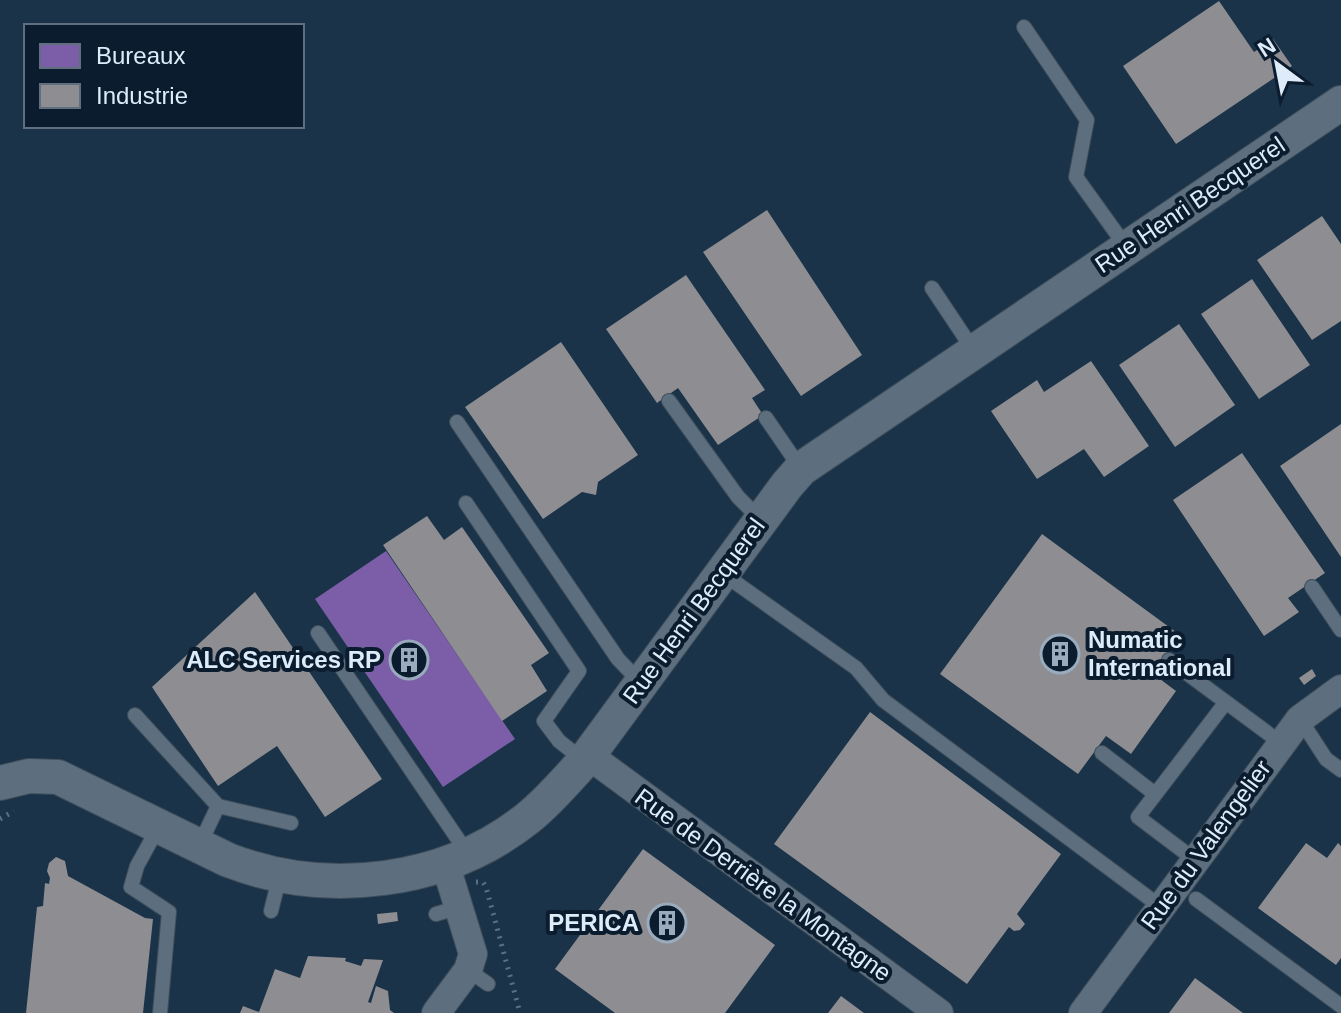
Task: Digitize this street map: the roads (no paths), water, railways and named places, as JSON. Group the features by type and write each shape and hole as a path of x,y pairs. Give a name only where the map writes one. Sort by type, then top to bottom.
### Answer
{"street":[{"name":"Rue Henri Becquerel","path":"8,796 29,776 58,777 247,867 325,881 402,875 456,859 516,833 586,758 801,469 1341,103"},
{"name":"Rue du Valengelier","path":"1083,1013 1300,719 1341,689"},
{"name":"Rue de Derrière la Montagne","path":"586,758 939,1013"},
{"path":"436,1013 478,977 473,954 448,910 456,859"}],"lane":[{"path":"1024,27 1087,120 1076,177 1127,248"},
{"path":"932,288 975,351"},
{"path":"669,401 738,497 761,520"},
{"path":"766,418 801,469"},
{"path":"457,422 618,659 641,683"},
{"path":"466,503 579,671 544,721 559,741 586,758"},
{"path":"722,573 856,668 883,700 1161,907"},
{"path":"1312,587 1341,630"},
{"path":"318,633 456,859"},
{"path":"1169,660 1281,743"},
{"path":"1195,860 1138,817 1226,702"},
{"path":"135,715 218,806 291,823"},
{"path":"1300,719 1326,759 1341,770"},
{"path":"1102,753 1155,794"},
{"path":"198,846 218,806"},
{"path":"159,826 137,866 131,887 169,912 160,1013"},
{"path":"271,911 280,875"},
{"path":"1196,899 1341,1006"}],"place":[{"name":"Numatic International","path":"1060,654"},
{"name":"ALC Services RP","path":"409,660"},
{"name":"PERICA","path":"667,923"}]}
